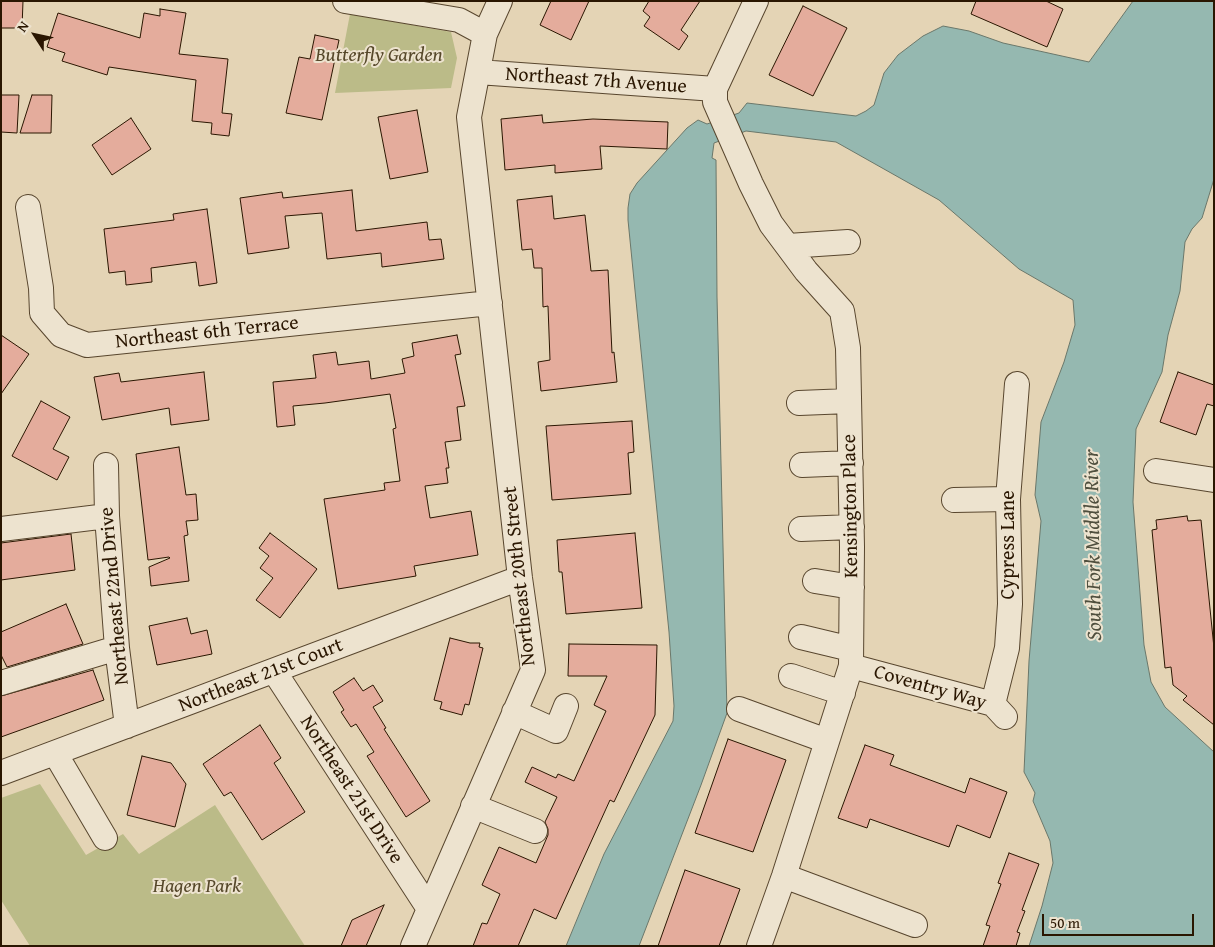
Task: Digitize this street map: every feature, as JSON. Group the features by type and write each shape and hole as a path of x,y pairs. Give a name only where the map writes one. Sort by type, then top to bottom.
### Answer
{"street":[{"path":"345,1 458,20 485,34"},
{"name":"Northeast 20th Street","path":"413,946 533,670 520,578 469,117 485,34 500,1"},
{"path":"715,89 756,1"},
{"name":"Northeast 7th Avenue","path":"478,72 715,89"},
{"name":"Kensington Place","path":"715,89 715,102 771,224 806,271 842,311 848,348 852,527 851,658 843,693 784,876 759,946"},
{"name":"Northeast 6th Terrace","path":"28,207 42,313 61,335 88,346 490,303"},
{"path":"788,246 848,242"},
{"name":"Cypress Lane","path":"999,710 1008,648 1010,604 1008,499 1018,384"},
{"path":"799,404 849,400"},
{"path":"802,466 851,463"},
{"name":"Northeast 22nd Drive","path":"106,465 107,516 116,648 127,726"},
{"path":"1156,471 1214,480"},
{"path":"954,500 1008,499"},
{"path":"1,529 107,516"},
{"path":"801,530 852,527"},
{"name":"Northeast 21st Court","path":"1,773 520,578"},
{"path":"815,581 852,587"},
{"name":"Coventry Way","path":"800,637 851,658 999,710"},
{"path":"1,683 116,648"},
{"name":"Northeast 21st Drive","path":"274,671 429,909"},
{"path":"792,676 843,693"},
{"path":"514,712 552,740 566,706"},
{"path":"739,710 827,741"},
{"path":"55,753 105,838"},
{"path":"473,806 535,831"},
{"path":"784,876 915,925"}],"green space":[{"name":"Butterfly Garden","path":"350,14 451,32 457,58 451,88 335,93"},
{"name":"Hagen Park","path":"40,784 86,855 123,834 139,854 215,805 305,946 30,946 1,900 1,798"}],"water":[{"name":"South Fork Middle River","path":"1133,1 1214,1 1214,179 1202,218 1192,229 1185,242 1180,291 1168,335 1162,372 1136,429 1133,502 1144,645 1151,682 1165,707 1214,752 1214,946 1029,946 1053,863 1050,841 1033,801 1035,793 1024,772 1029,661 1041,521 1035,495 1041,422 1064,362 1075,325 1073,300 1019,269 939,200 836,142 746,131 714,143 712,158 716,160 717,297 727,713 639,946 566,946 604,854 673,721 674,706 669,632 628,220 630,194 637,183 687,128 698,120 707,124 739,113 747,103 856,116 874,105 884,73 898,55 923,36 943,26 969,31 1003,43 1089,62"}],"building":[{"path":"1,1 23,1 22,28 1,28"},
{"path":"551,1 589,1 571,40 540,25"},
{"path":"649,1 700,1 681,30 688,36 679,50 644,26 650,17 643,11"},
{"path":"976,1 1046,1 1063,9 1047,47 971,14"},
{"path":"803,6 847,28 813,96 769,75"},
{"path":"160,9 186,13 179,54 228,59 222,113 232,114 229,136 211,134 212,123 192,121 196,80 109,67 107,75 62,61 65,53 47,47 58,13 140,38 144,13 160,16"},
{"path":"315,35 339,40 322,120 286,113 299,57 310,59"},
{"path":"1,95 19,95 17,133 1,132"},
{"path":"32,95 52,95 51,133 20,133"},
{"path":"417,110 428,172 390,179 378,117"},
{"path":"542,115 543,123 593,119 668,122 667,149 600,146 602,169 555,173 555,165 505,170 501,119"},
{"path":"131,118 151,149 112,175 92,145"},
{"path":"352,190 356,231 427,222 429,240 441,239 444,259 382,267 381,253 327,259 322,213 285,216 289,248 248,254 240,198 282,192 283,198"},
{"path":"552,196 554,219 585,215 591,271 608,270 612,353 614,352 617,382 541,391 538,362 550,360 548,306 543,307 542,268 534,268 532,249 522,250 517,200"},
{"path":"207,209 217,283 199,286 196,262 151,268 152,282 126,285 125,271 109,273 104,229 174,220 173,214"},
{"path":"1,335 29,354 1,394"},
{"path":"457,335 461,354 455,355 465,406 457,407 461,440 445,442 449,468 446,468 448,483 425,486 430,518 471,511 478,555 414,566 416,576 338,589 324,499 385,490 384,483 400,481 393,429 396,428 390,394 293,406 295,425 277,427 273,382 316,378 313,355 336,352 338,365 369,361 371,379 405,373 402,359 414,356 412,343"},
{"path":"204,372 209,420 171,425 169,408 102,420 94,377 119,373 121,382"},
{"path":"1178,372 1214,385 1214,406 1207,404 1196,435 1160,422"},
{"path":"41,401 70,417 53,449 69,457 57,480 12,456"},
{"path":"632,421 634,452 628,453 631,494 552,500 546,426"},
{"path":"179,447 186,495 196,494 198,520 186,521 188,535 184,536 189,581 151,586 149,567 170,558 148,560 136,454"},
{"path":"1187,516 1188,521 1201,520 1214,648 1214,725 1183,700 1187,696 1173,685 1171,667 1165,668 1152,530 1157,529 1156,520"},
{"path":"270,533 317,569 280,618 256,600 273,578 260,568 269,556 259,548"},
{"path":"635,533 642,608 566,614 562,572 559,572 557,540"},
{"path":"71,534 75,570 1,580 1,543"},
{"path":"66,604 83,644 7,667 1,655 1,632"},
{"path":"187,618 191,634 207,630 212,654 157,665 149,626"},
{"path":"450,638 470,643 480,643 479,647 483,648 469,705 465,704 462,715 440,709 442,702 434,700"},
{"path":"569,644 657,645 655,715 614,802 610,800 556,919 534,909 518,946 473,946 482,923 487,924 500,894 482,885 499,847 536,863 548,835 545,822 557,797 525,782 532,767 556,778 558,774 574,781 606,711 594,705 607,676 568,676"},
{"path":"93,670 104,700 1,737 1,696"},
{"path":"354,678 363,691 373,685 383,701 373,707 386,728 384,729 430,801 406,817 367,756 374,752 356,724 351,727 341,712 344,710 333,692"},
{"path":"260,725 281,758 274,763 305,812 262,840 231,792 224,796 203,764"},
{"path":"728,739 786,760 753,852 695,833"},
{"path":"865,745 894,755 890,765 965,793 970,778 1007,792 990,838 957,825 949,847 870,819 867,828 838,818"},
{"path":"142,756 171,763 186,784 175,827 127,815"},
{"path":"1009,853 1039,864 1022,910 1025,911 1017,932 1020,933 1016,946 983,946 990,926 986,925 1001,884 998,883"},
{"path":"685,870 740,889 719,946 658,946"},
{"path":"384,905 366,946 341,946 352,920"}]}
